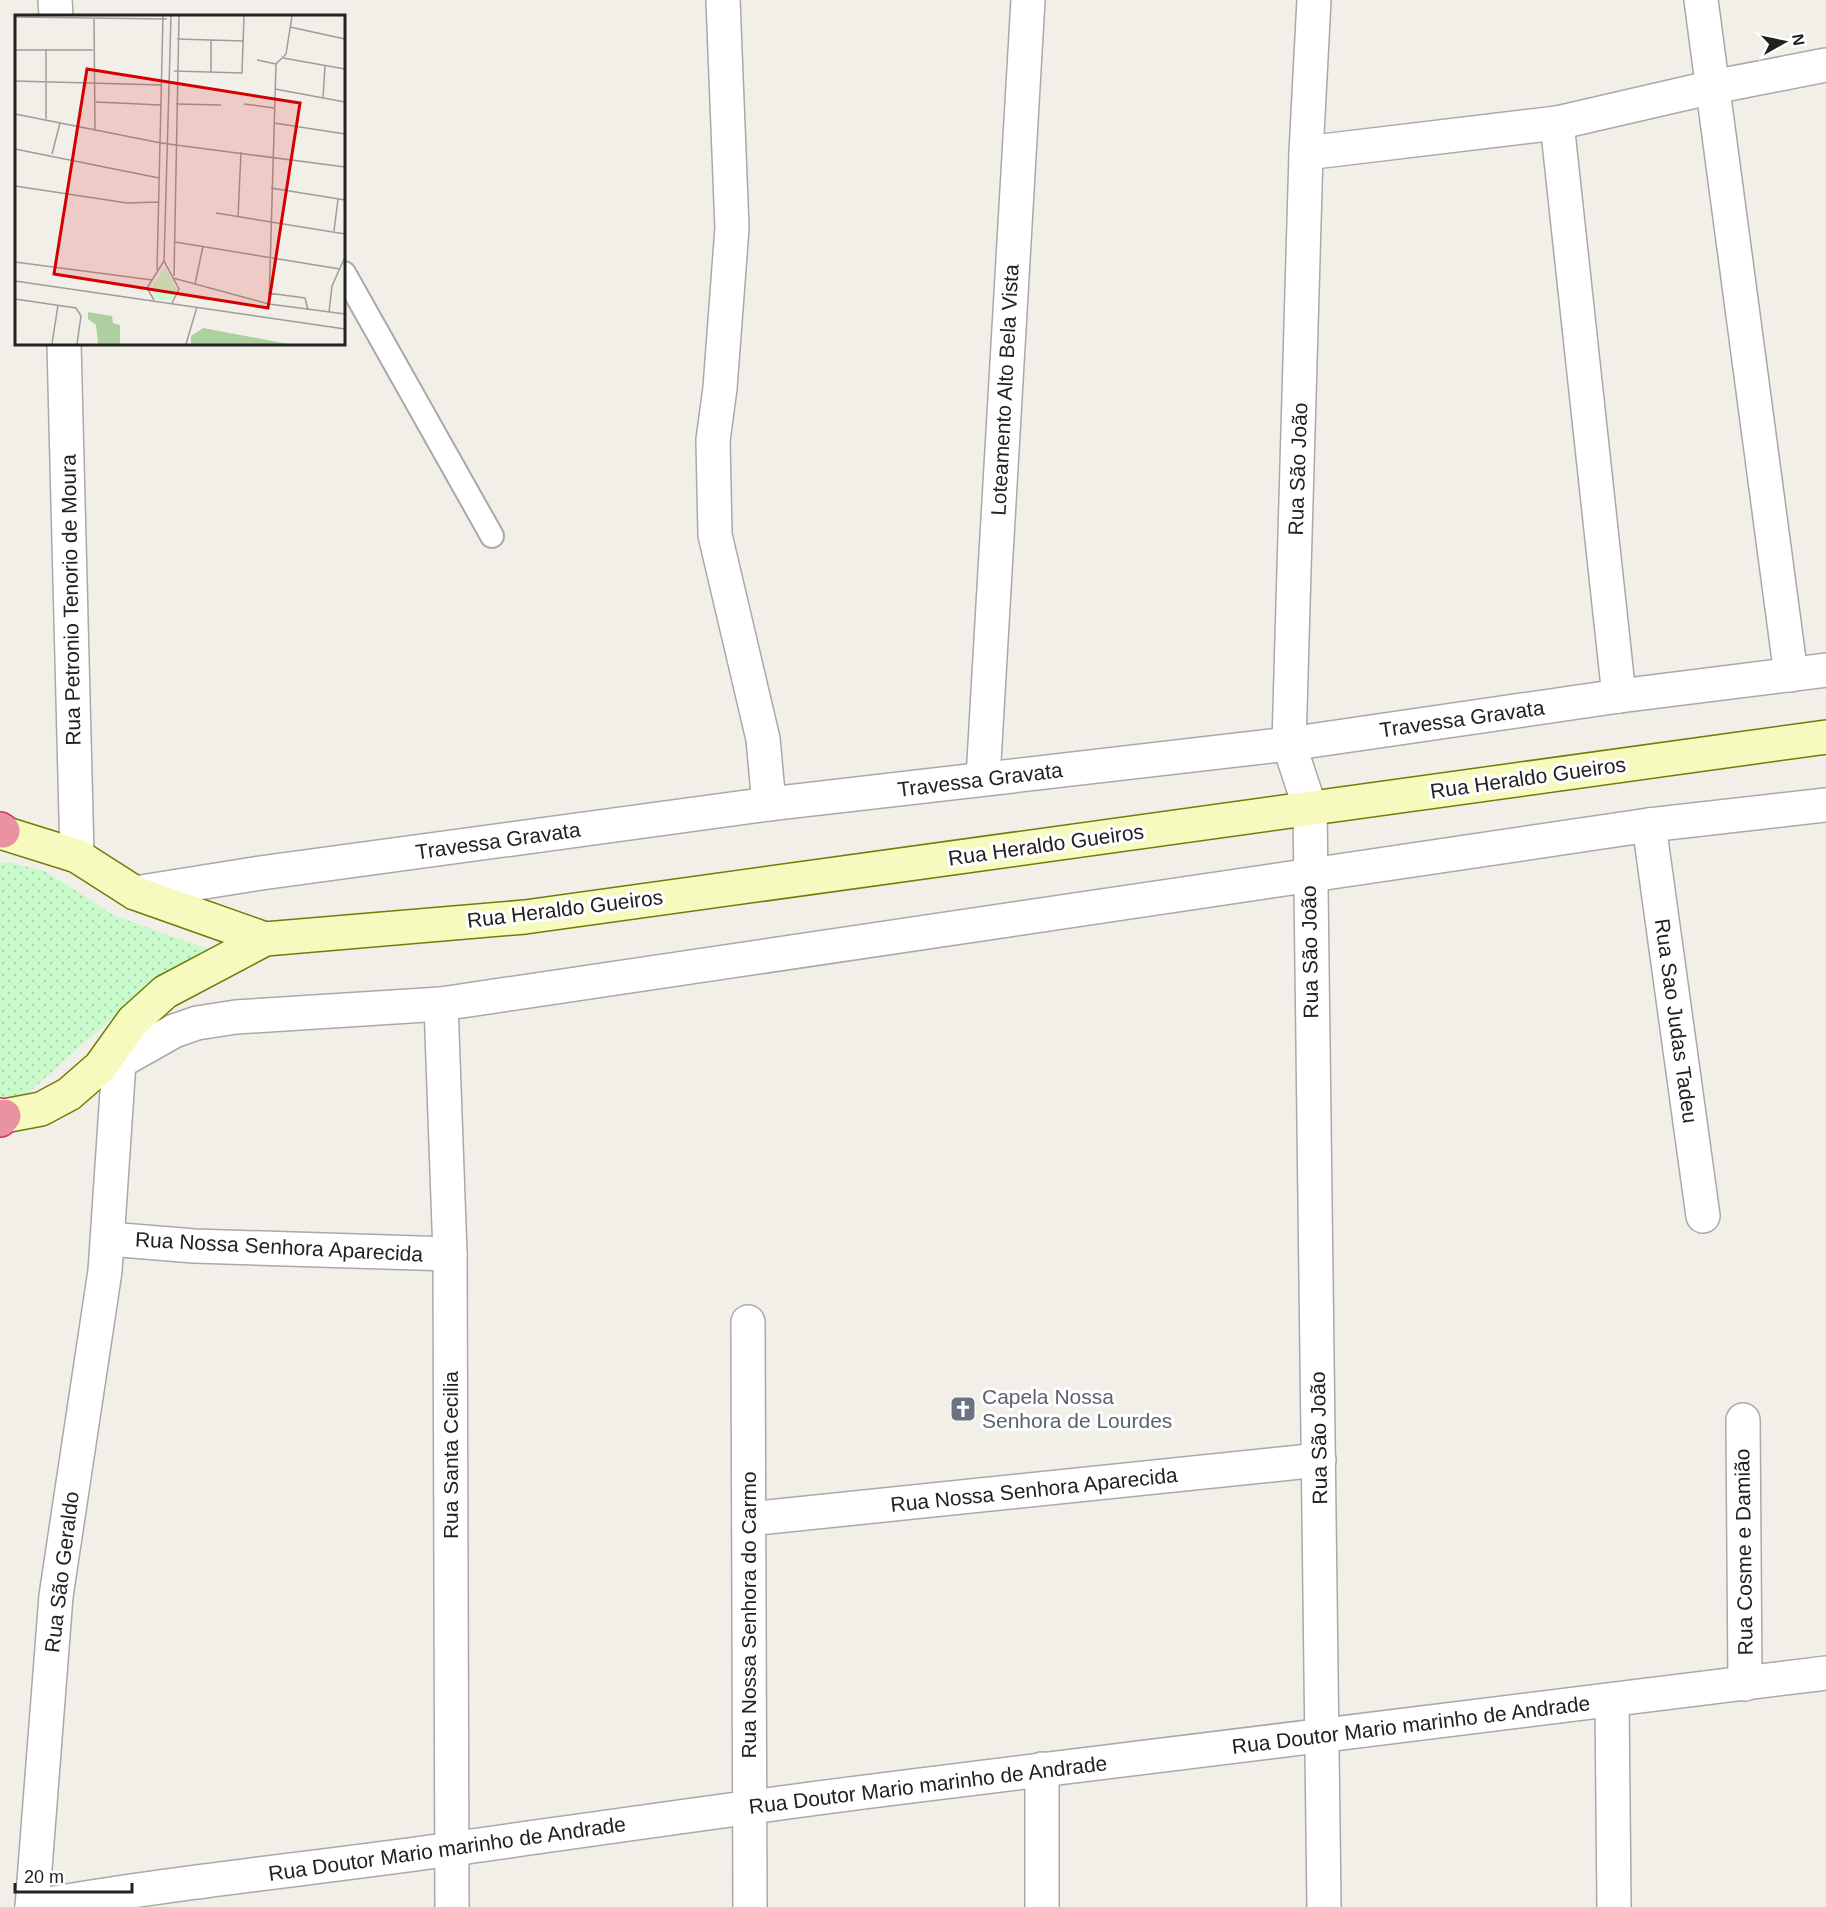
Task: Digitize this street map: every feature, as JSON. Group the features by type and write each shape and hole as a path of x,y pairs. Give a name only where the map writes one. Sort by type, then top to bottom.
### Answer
{"main road":[{"name":"Rua Heraldo Gueiros","path":"1,1117 40,1109 69,1094 100,1067 133,1021 165,992 265,939 525,916 1826,737"},
{"name":"Rua Heraldo Gueiros","path":"1,830 77,856 135,893 265,939"}],"street":[{"path":"55,0 56,15"},
{"path":"723,0 732,228 720,388 713,440 716,535 763,739 768,804"},
{"name":"Loteamento Alto Bela Vista","path":"983,779 1028,0"},
{"name":"Rua São João","path":"1314,0 1306,153 1288,744 1310,808 1309,877 1324,1907"},
{"path":"1701,0 1791,675"},
{"path":"1306,153 1557,123 1713,87 1826,65"},
{"path":"1557,123 1619,696"},
{"name":"Rua Petronio Tenorio de Moura","path":"64,345 77,856"},
{"name":"Travessa Gravata","path":"135,893 254,874 768,804 1288,744 1619,696 1826,670"},
{"path":"119,1062 174,1031 198,1023 236,1017 441,1004 1648,825 1826,805"},
{"name":"Rua Sao Judas Tadeu","path":"1648,825 1703,1216"},
{"name":"Rua Santa Cecilia","path":"441,1004 450,1254 452,1907"},
{"name":"Rua São Geraldo","path":"32,1907 56,1596 109,1239 119,1062 133,1021"},
{"name":"Rua Nossa Senhora Aparecida","path":"109,1239 194,1246 450,1254"},
{"name":"Rua Nossa Senhora do Carmo","path":"748,1322 750,1907"},
{"name":"Rua Cosme e Damião","path":"1743,1420 1745,1684"},
{"name":"Rua Nossa Senhora Aparecida","path":"749,1519 1319,1460"},
{"name":"Rua Doutor Mario marinho de Andrade","path":"32,1907 128,1898 453,1849 1042,1769 1322,1735 1454,1722 1826,1673"},
{"path":"1612,1701 1614,1907"},
{"path":"1042,1769 1042,1907"}],"lane":[{"path":"345,275 492,536"}],"green space":[{"path":"10,862 47,872 115,916 214,951 148,986 28,1093 0,1098 0,863"}],"place":[{"name":"Capela Nossa Senhora de Lourdes","path":"963,1409"}]}
